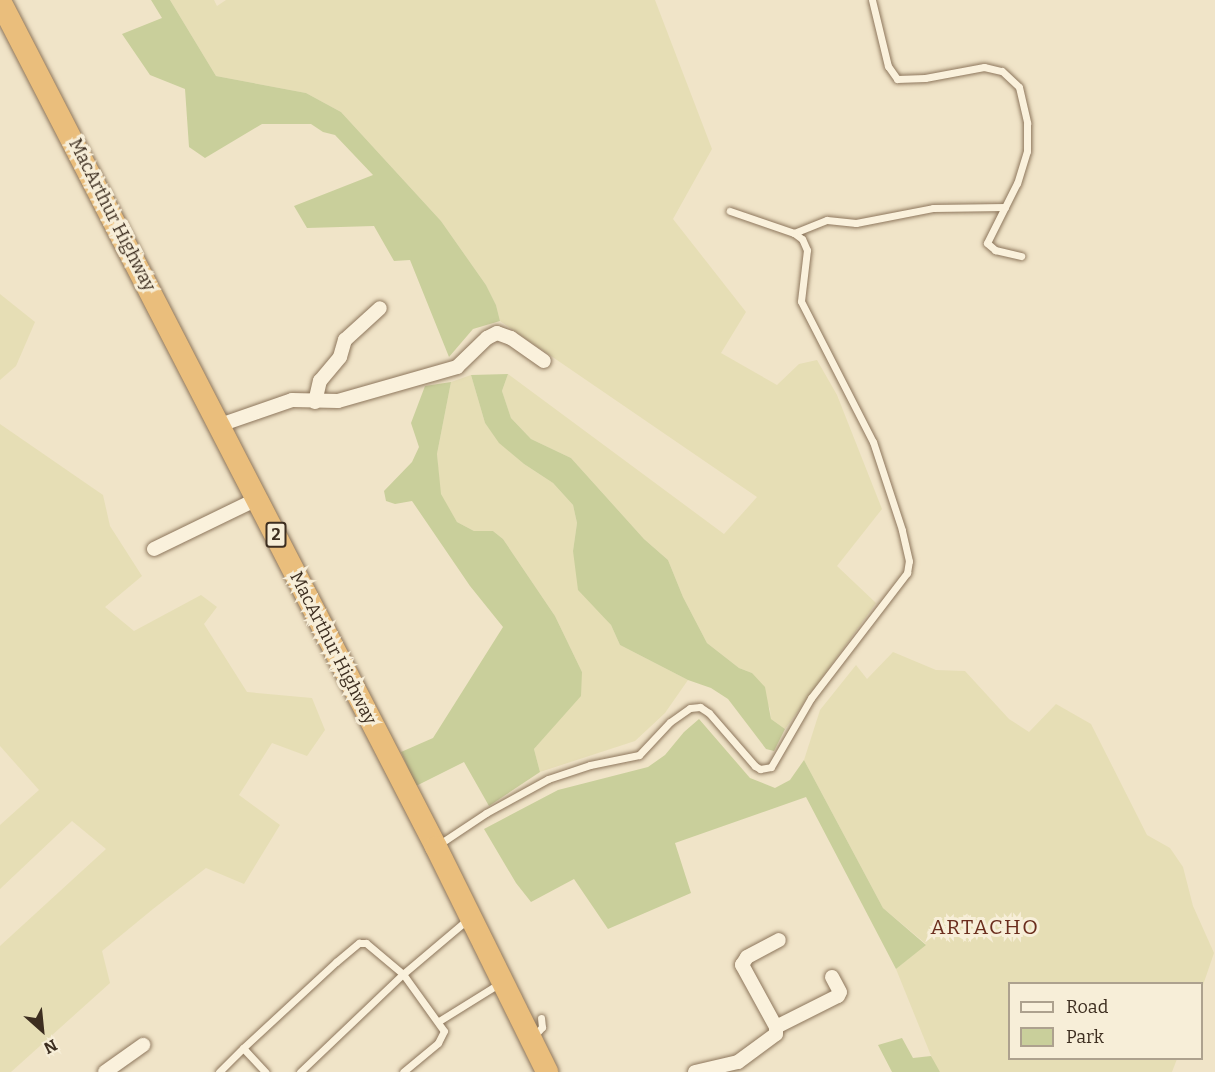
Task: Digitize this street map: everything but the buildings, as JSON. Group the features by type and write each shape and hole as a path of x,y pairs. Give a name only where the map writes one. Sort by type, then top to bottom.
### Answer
{"highway":[{"name":"MacArthur Highway","path":"0,1 436,847 547,1072"}],"street":[{"path":"315,402 320,381 340,357 345,340 380,308"},
{"path":"220,425 291,400 338,401 457,366 487,338 497,333 511,338 544,361"},
{"path":"153,549 257,499"},
{"path":"695,1072 738,1062 776,1034 776,1027 742,965 747,957 779,940"},
{"path":"776,1027 838,996 840,992 832,977"},
{"path":"105,1072 143,1045"}],"lane":[{"path":"872,0 888,66 897,79 925,78 984,67 1002,71 1018,87 1028,139 1023,167 991,232 988,246 1021,256"},
{"path":"794,233 827,220 856,222 933,208 1005,207"},
{"path":"436,847 486,813 548,779 590,765 639,755 670,722 690,708 700,707 709,713 760,770 771,767 811,698 906,573 909,561 900,522 873,442 840,372 804,313 801,287 807,250 802,239 794,233 730,211"},
{"path":"300,1072 403,974 470,918"},
{"path":"219,1072 359,943 366,943 381,953 403,974 444,1031 438,1042 403,1072"},
{"path":"439,1021 501,982"},
{"path":"530,1040 542,1027 541,1018"},
{"path":"243,1048 265,1072"}],"shaded area":[{"path":"170,0 214,0 217,6 226,0 655,0 712,149 673,219 746,312 721,353 777,385 799,364 817,360 837,395 882,509 837,566 876,603 785,729 771,719 770,709 752,673 739,668 707,643 683,597 668,560 644,539 571,458 531,439 511,418 502,391 508,374 724,534 757,497 500,321 496,305 486,285 441,221 341,112 306,93 216,76"},
{"path":"0,294 35,322 16,366 0,380"},
{"path":"471,375 485,423 499,442 524,464 553,483 573,505 577,523 573,551 597,608 611,625 620,645 688,680 665,713 635,741 540,772 534,749 554,726 582,672 555,616 503,539 493,531 474,531 457,522 440,494 437,454 451,382"},
{"path":"0,424 103,495 110,526 142,576 105,607 134,631 201,595 217,607 204,624 247,692 312,698 325,730 307,756 272,743 239,795 280,825 244,884 206,868 153,909 102,951 110,983 11,1072 0,1072 0,946 106,849 72,821 0,889 0,825 39,790 0,746"},
{"path":"893,652 936,670 965,671 1009,719 1029,732 1056,704 1091,724 1147,835 1170,848 1183,867 1193,906 1214,953 1203,985 1203,982 1008,982 1008,1060 1177,1060 1172,1072 940,1072 936,1068 896,969 926,944 883,908 804,760 820,710 856,665 867,679"}],"green space":[{"path":"151,0 170,0 216,76 306,93 341,112 441,221 486,285 496,305 500,321 473,329 449,357 410,260 394,261 374,226 307,228 294,206 373,175 335,135 323,132 311,124 262,124 205,158 189,147 185,89 150,75 122,34 162,18"},
{"path":"508,374 502,391 511,418 531,439 571,458 644,539 668,560 683,597 707,643 739,668 752,673 765,687 771,719 785,729 774,751 766,749 728,699 711,688 688,680 620,645 611,625 578,590 573,551 577,523 573,505 553,483 524,464 499,443 485,423 471,375"},
{"path":"451,382 437,454 441,494 457,522 474,531 493,531 503,539 555,616 582,672 581,696 534,749 540,772 489,806 464,762 416,786 401,752 433,738 503,627 470,586 412,501 395,504 386,501 384,491 412,462 419,447 411,423 425,386"},
{"path":"699,719 750,778 775,788 790,780 804,760 883,908 926,945 896,969 806,797 675,843 691,893 608,929 574,879 531,902 516,883 484,829 558,790 648,767 665,755 684,732"},
{"path":"902,1038 913,1058 931,1056 940,1072 892,1072 878,1045"}],"district":[{"name":"ARTACHO","path":"985,927"}]}
